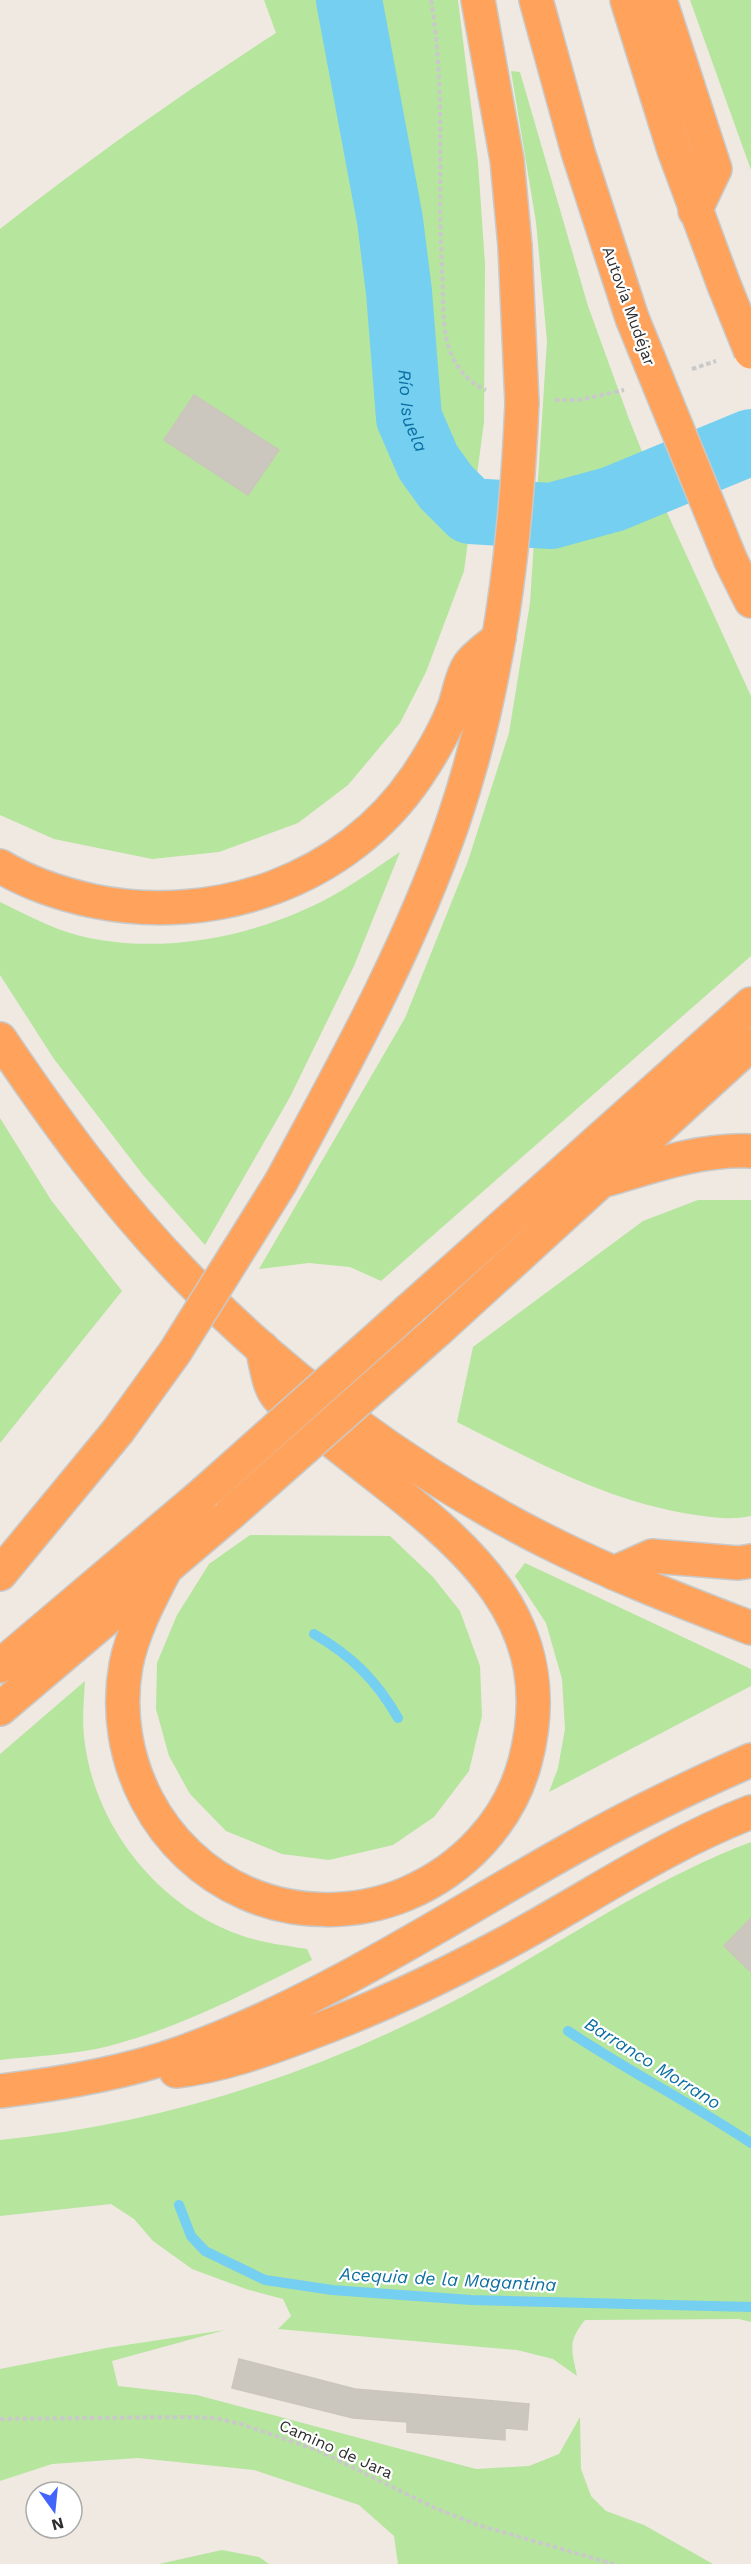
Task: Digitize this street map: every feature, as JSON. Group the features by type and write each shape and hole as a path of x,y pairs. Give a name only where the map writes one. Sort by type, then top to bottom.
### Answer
{"highway":[{"path":"0,1574 118,1431 187,1334 281,1182 358,1040 427,889 453,823 472,759 500,638 518,482 522,403 515,246 506,150 478,0"},
{"name":"Autovía Mudéjar","path":"536,0 578,152 632,318 731,561 751,601"},
{"path":"627,0 695,210 751,352"},
{"path":"660,0 715,169 695,210"},
{"path":"0,866 44,887 77,897 147,908 182,908 217,904 283,885 344,851 396,804 435,746 453,710 469,665 500,638"},
{"path":"0,1666 204,1493 751,1004"},
{"path":"0,1039 69,1137 137,1222 183,1274 262,1348 329,1402 429,1472 492,1512 614,1573 751,1628"},
{"path":"0,1709 231,1513 438,1330 751,1044"},
{"path":"602,1181 693,1154 729,1150 751,1151"},
{"path":"167,1566 143,1614 126,1664 123,1698 124,1730 130,1760 149,1806 172,1840 194,1862 219,1879 275,1904 336,1910 367,1907 424,1887 450,1870 473,1850 510,1801 522,1773 530,1743 533,1712 532,1682 526,1652 516,1623 503,1597 480,1566 447,1533 275,1395 262,1348"},
{"path":"614,1573 652,1556 717,1562 751,1562"},
{"path":"0,2091 111,2073 204,2044 315,1993 417,1939 624,1820 751,1760"},
{"path":"111,2073 148,2075 192,2070 281,2044 333,2025 499,1947 670,1848 751,1812"}],"path":[{"name":"Camino de Jara","path":"0,2419 184,2417 215,2418 241,2424 317,2450 435,2508 478,2525 614,2564"}],"green space":[{"path":"264,0 458,0 478,162 485,264 484,422 464,571 426,672 400,723 348,785 298,823 219,852 152,859 54,839 0,815 0,229 67,177 136,128 276,33"},
{"path":"690,0 751,0 751,170"},
{"path":"511,71 520,72 588,306 629,419 663,504 751,696 751,956 381,1281 350,1267 309,1263 259,1269 405,1018 468,861 509,733 530,603 547,341 536,222"},
{"path":"400,852 354,966 290,1097 205,1245 143,1175 54,1059 0,975 0,902 58,929 92,938 128,943 202,940 274,922 308,908 347,887"},
{"path":"0,1118 51,1200 122,1291 0,1443"},
{"path":"698,1200 751,1200 751,1516 717,1518 664,1509 632,1500 573,1478 457,1422 473,1347 643,1221"},
{"path":"250,1535 390,1536 433,1577 460,1611 480,1666 482,1716 469,1771 434,1817 393,1845 329,1860 282,1854 226,1831 190,1794 169,1756 156,1709 157,1663 177,1615 209,1564"},
{"path":"525,1563 751,1669 751,1686 549,1792 558,1768 565,1729 562,1679 546,1623 515,1576"},
{"path":"85,1681 83,1729 90,1770 102,1803 118,1834 138,1863 162,1888 190,1910 220,1927 259,1941 307,1949 312,1960 211,2009 132,2039 79,2052 0,2060 0,1754"},
{"path":"751,1842 751,2322 739,2319 585,2320 575,2334 572,2346 577,2376 553,2359 517,2350 278,2329 291,2316 283,2299 246,2289 192,2269 153,2241 134,2219 111,2204 0,2216 0,2140 59,2133 176,2109 233,2093 345,2052 452,2002 636,1896 712,1858"},
{"path":"225,2330 112,2361 118,2386 197,2395 476,2469 529,2466 559,2454 580,2417 581,2469 591,2496 606,2511 644,2525 713,2564 398,2564 394,2536 359,2505 254,2470 138,2458 52,2464 0,2481 0,2369 106,2348"},
{"path":"222,2550 259,2557 269,2564 159,2564"}],"building":[{"path":"194,395 279,450 248,495 164,440"},
{"path":"751,1918 751,1972 724,1946"},
{"path":"239,2359 355,2389 529,2404 527,2430 505,2428 505,2440 407,2432 407,2422 353,2418 232,2388"}],"waterway":[{"name":"Río Isuela","path":"349,0 390,220 399,292 409,418 428,462 446,487 470,511 551,516 613,499 751,442"},
{"name":"Barranco Morrano","path":"314,1634 328,1642 362,1670 381,1692 398,1718"},
{"name":"Barranco Morrano","path":"568,2031 751,2143"},
{"name":"Acequia de la Magantina","path":"179,2205 191,2236 205,2251 265,2280 332,2290 471,2300 751,2307"}]}
